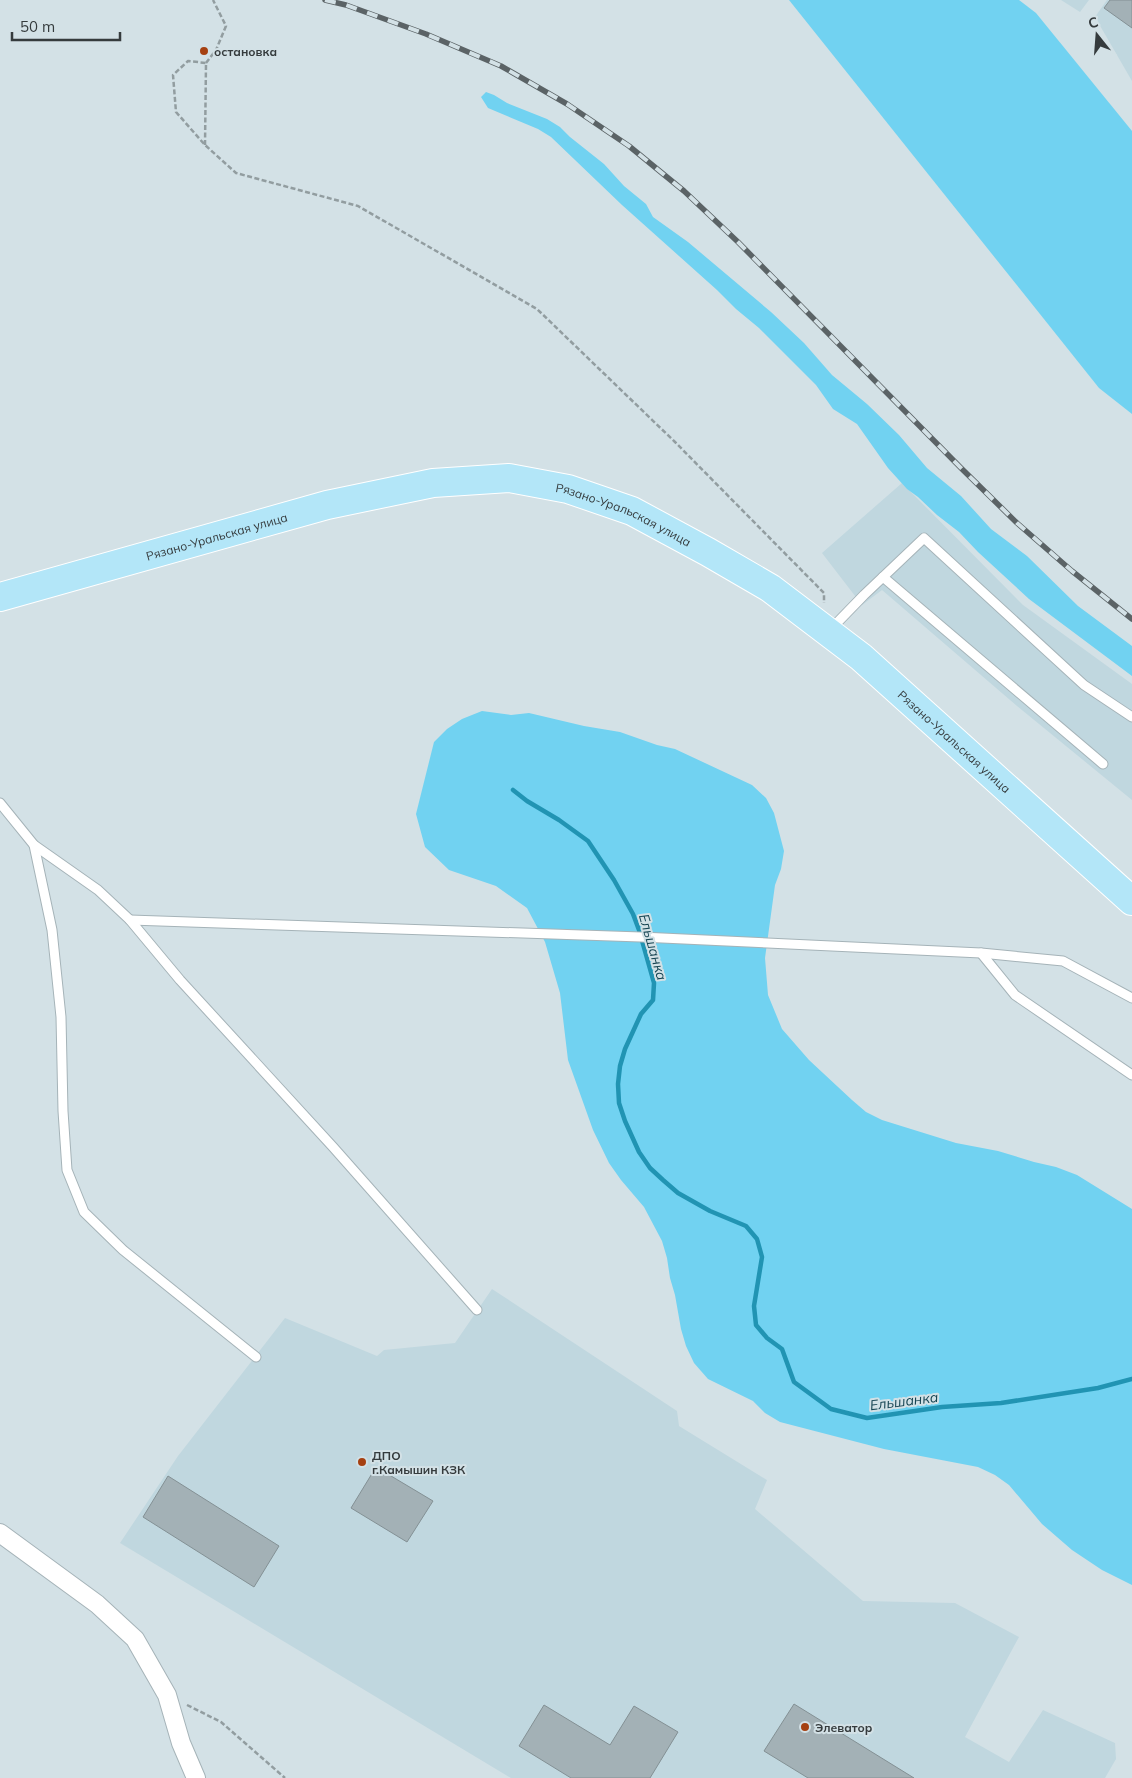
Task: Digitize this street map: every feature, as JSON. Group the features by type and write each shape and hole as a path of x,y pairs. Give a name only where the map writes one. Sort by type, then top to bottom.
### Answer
{"main road":[{"name":"Рязано-Уральская улица","path":"0,597 327,505 433,483 509,478 568,489 632,511 770,588 861,657 1132,901"}],"street":[{"path":"0,1534 97,1604 135,1639 167,1695 180,1743 196,1778"}],"lane":[{"path":"826,631 924,538 1084,685 1132,717"},
{"path":"883,576 1103,764"},
{"path":"0,803 34,845 98,890 130,920 180,980 333,1147 478,1310"},
{"path":"34,845 52,930 61,1017 62,1111 67,1170 84,1212 123,1250 256,1357"},
{"path":"130,920 641,937 981,953 1063,961 1132,998"},
{"path":"981,953 1015,995 1132,1075"}],"path":[{"path":"205,145 206,63 216,50 226,26 213,0"},
{"path":"206,63 188,61 173,75 176,112 205,145 236,173 358,206 537,309 675,442 824,593 826,631"},
{"path":"167,1695 220,1722 285,1778"}],"shaded area":[{"path":"789,0 1019,0 1036,13 1132,131 1132,414 1099,388"},
{"path":"1061,0 1089,0 1080,12"},
{"path":"1107,0 1132,0 1132,81 1095,17"},
{"path":"486,92 507,103 547,119 560,127 604,164 624,186 646,204 653,217 688,242 771,312 804,343 832,375 867,404 899,435 927,468 961,496 991,529 1027,556 1078,606 1132,646 1132,676 1029,599 959,532 907,489 888,468 857,424 833,409 816,385 759,328 622,205 551,137 538,129 488,108 481,97"},
{"path":"902,483 1023,605 1132,684 1132,800 1017,706 882,590 862,605 822,553"},
{"path":"482,711 511,715 529,713 620,732 675,749 752,785 766,798 774,813 784,851 781,869 775,885 765,958 768,995 782,1029 809,1060 866,1112 882,1120 956,1143 998,1151 1056,1167 1077,1175 1132,1209 1132,1585 1102,1570 1072,1550 1042,1524 1009,1485 995,1475 978,1467 884,1449 780,1422 765,1413 753,1401 708,1379 694,1363 681,1329 662,1241 644,1207 609,1163 593,1130 568,1060 560,993 545,942 527,908 496,886 449,870 425,847 416,814 434,742 447,729 462,719"},
{"path":"492,1289 677,1411 679,1426 767,1480 755,1509 863,1601 955,1603 1019,1637 965,1737 1009,1762 1043,1710 1115,1743 1116,1759 1105,1778 511,1778 120,1543 178,1456 285,1318 377,1356 384,1350 455,1343"}],"building":[{"path":"1110,0 1132,0 1132,28 1104,8"},
{"path":"376,1467 433,1501 407,1542 351,1508"},
{"path":"168,1476 279,1546 254,1587 143,1517"},
{"name":"Элеватор","path":"794,1704 914,1778 808,1778 764,1751"},
{"path":"544,1705 610,1745 634,1706 678,1732 650,1778 571,1778 519,1746"}],"waterway":[{"name":"Ельшанка","path":"513,790 588,841 614,880 633,914 654,983 653,1000 641,1014 625,1049 620,1066 618,1084 619,1103 625,1121 639,1152 650,1168 663,1180 678,1193 710,1211 746,1226 757,1239 762,1257 754,1306 756,1325 767,1338 782,1349 794,1382 831,1409 867,1418 942,1407 1001,1403 1098,1388 1132,1379"}],"railway":[{"path":"325,0 346,5 426,34 501,66 567,104 629,146 684,191 738,242 1017,523 1072,571 1132,619"}],"place":[{"name":"остановка","path":"204,51"},
{"name":"ДПО г.Камышин КЗК","path":"362,1462"},
{"name":"Элеватор","path":"805,1727"}]}
